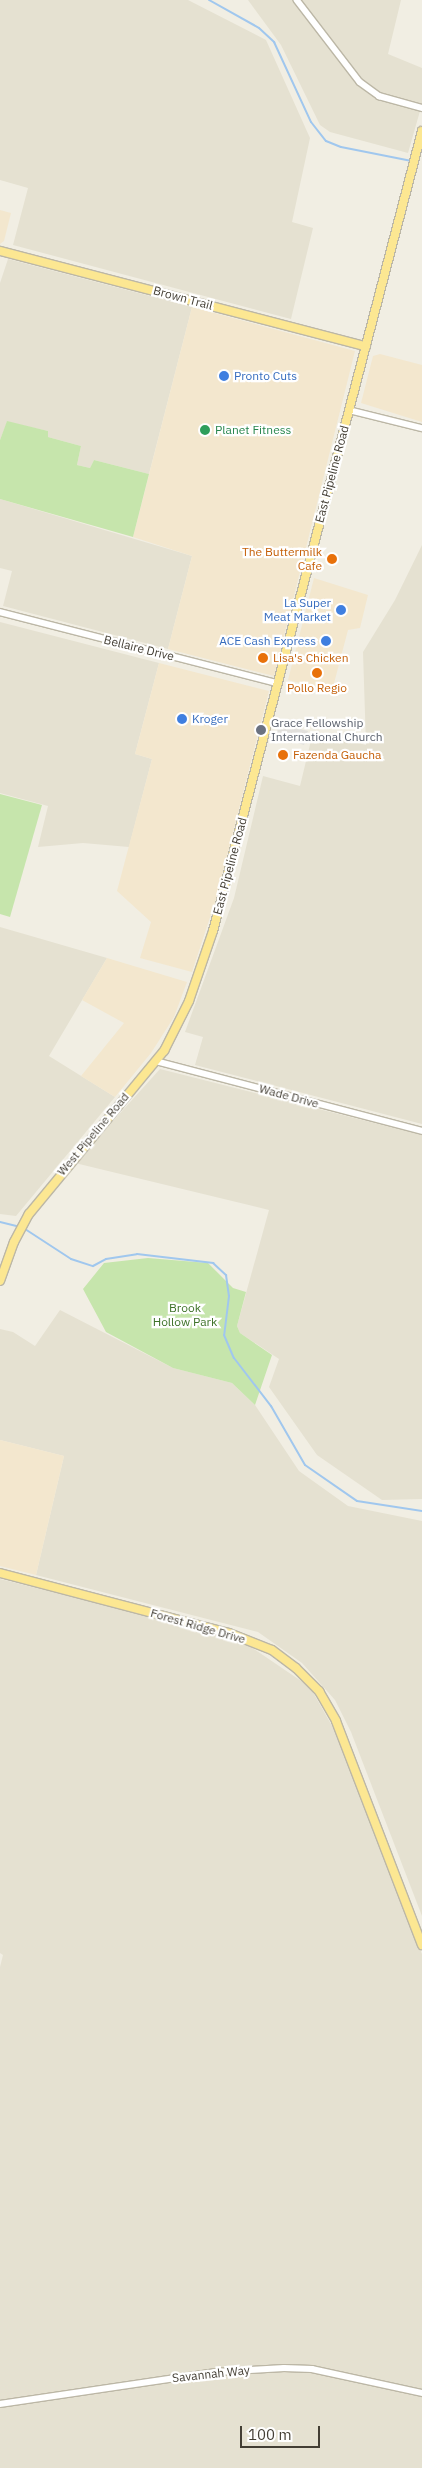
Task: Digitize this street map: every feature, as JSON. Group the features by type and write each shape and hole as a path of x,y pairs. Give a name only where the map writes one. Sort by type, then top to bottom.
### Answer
{"main road":[{"name":"East Pipeline Road","path":"193,990 213,931 422,131"},
{"name":"Brown Trail","path":"0,251 366,346"},
{"name":"West Pipeline Road","path":"0,1281 14,1242 29,1214 156,1061 174,1035 193,990"},
{"name":"Forest Ridge Drive","path":"0,1573 229,1633 272,1650 296,1668 322,1696 340,1728 422,1945"}],"street":[{"path":"297,0 360,82 379,96 419,108 422,112"},
{"path":"349,410 422,428"},
{"name":"Bellaire Drive","path":"0,612 277,683"},
{"name":"Wade Drive","path":"156,1061 422,1131"},
{"name":"Savannah Way","path":"0,2404 216,2372 284,2368 321,2371 422,2393"}],"shaded area":[{"path":"0,0 188,0 266,40 310,138 292,222 313,228 291,319 13,245 28,188 0,180"},
{"path":"248,0 401,0 388,54 422,68 422,104 408,153 330,132 320,125 281,45"},
{"path":"0,210 11,213 4,241 0,244"},
{"path":"8,259 192,307 149,474 94,460 90,468 77,465 81,446 48,437 48,431 7,422 0,440 0,283"},
{"path":"192,307 355,351 274,676 168,649 192,556 133,537"},
{"path":"380,354 422,365 422,422 361,403 373,356"},
{"path":"0,499 192,556 168,649 3,606 12,571 0,568"},
{"path":"422,545 422,1124 195,1065 203,1037 185,1032 234,898 263,776 300,786 313,732 366,745 363,652 395,600"},
{"path":"314,578 368,595 360,628 348,630 332,691 288,680"},
{"path":"0,622 159,663 135,754 152,759 129,847 83,843 38,847 48,806 0,793"},
{"path":"159,663 269,691 216,899 192,972 140,958 151,922 117,891 152,759 135,754"},
{"path":"279,724 308,731 304,745 276,736"},
{"path":"0,927 107,958 49,1056 115,1097 16,1216 0,1214"},
{"path":"107,958 187,982 174,1017 151,1053 115,1097 81,1076 124,1023 82,1000"},
{"path":"160,1069 422,1135 422,1499 382,1500 317,1455 269,1387 279,1359 240,1333 237,1326 269,1210 75,1163"},
{"path":"60,1310 173,1368 232,1383 255,1405 299,1471 348,1506 422,1521 422,1916 351,1732 335,1700 302,1663 258,1632 36,1575 64,1456 0,1440 0,1329 13,1332 35,1346"},
{"path":"0,1440 64,1456 36,1575 0,1566"},
{"path":"0,1579 201,1629 245,1643 310,1687 340,1740 422,1954 422,2468 0,2468 0,1967 3,1955 0,1953"}],"green space":[{"path":"7,421 48,431 48,437 81,446 77,465 90,468 94,460 149,474 133,537 0,499 0,440"},
{"path":"0,794 42,805 10,917 0,914"},
{"name":"Brook Hollow Park","path":"148,1258 208,1263 233,1288 246,1292 237,1326 240,1333 272,1355 255,1405 232,1383 173,1368 106,1332 83,1289 104,1263"}],"waterway":[{"path":"209,0 259,28 274,42 311,122 326,141 341,147 412,161"},
{"path":"0,1222 20,1227"},
{"path":"25,1229 71,1259 93,1266 106,1259 137,1254 213,1263 226,1275 229,1296 224,1335 234,1358 271,1406 305,1465 357,1501 422,1511"}],"place":[{"name":"Pronto Cuts","path":"224,376"},
{"name":"Planet Fitness","path":"205,430"},
{"name":"The Buttermilk Cafe","path":"332,559"},
{"name":"La Super Meat Market","path":"341,610"},
{"name":"ACE Cash Express","path":"326,641"},
{"name":"Lisa's Chicken","path":"263,658"},
{"name":"Pollo Regio","path":"317,673"},
{"name":"Kroger","path":"182,719"},
{"name":"Grace Fellowship International Church","path":"261,730"},
{"name":"Fazenda Gaucha","path":"283,755"}]}
